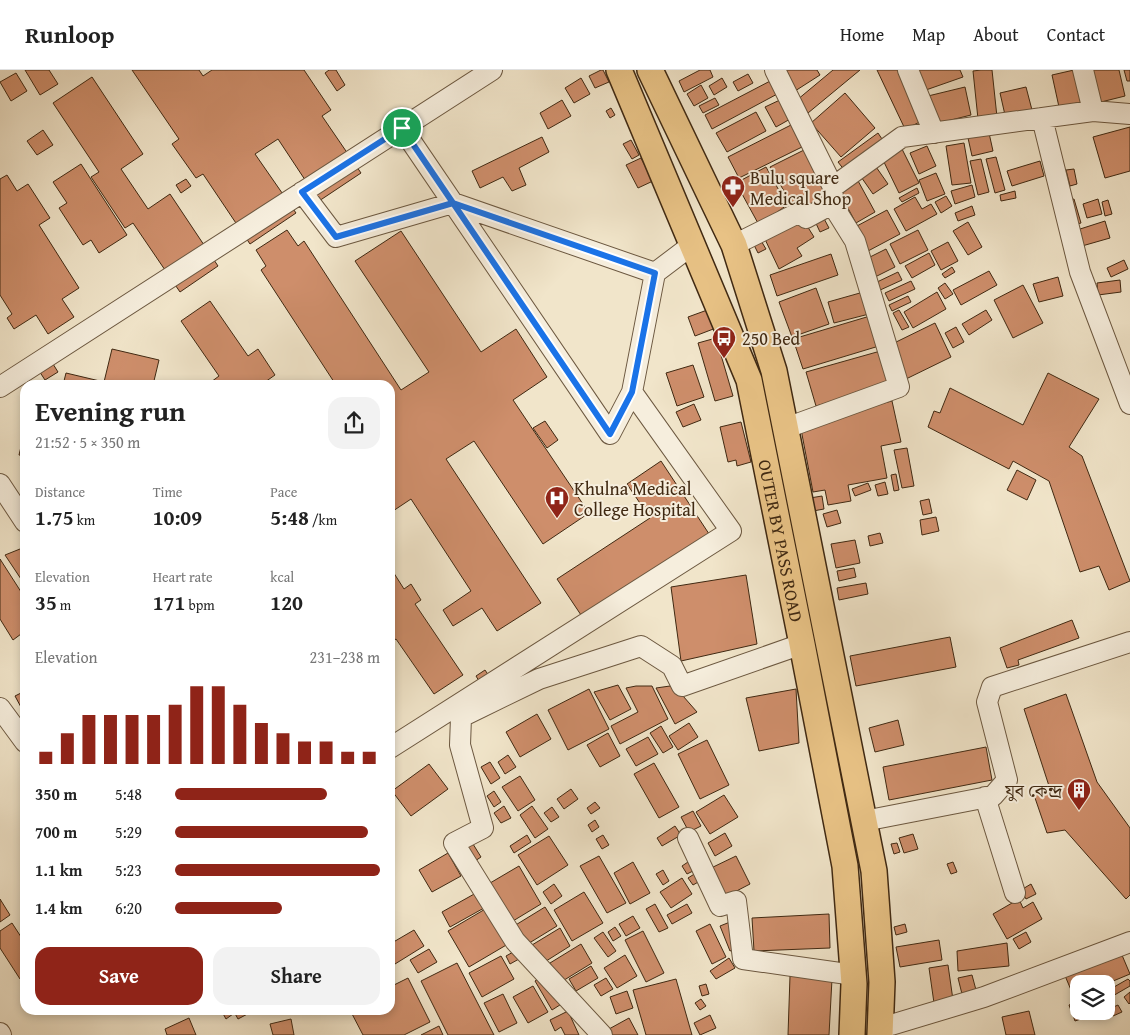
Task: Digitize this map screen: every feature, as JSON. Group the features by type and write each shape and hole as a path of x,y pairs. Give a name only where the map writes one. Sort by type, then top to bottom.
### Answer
{"main road":[{"name":"OUTER BY PASS ROAD","path":"619,70 750,380 845,866 854,976 852,1035"},
{"name":"OUTER BY PASS ROAD","path":"650,70 734,245 774,372 874,870 882,982 881,1031"}],"street":[{"path":"0,387 492,70"},
{"path":"775,70 855,241 899,387 786,428"},
{"path":"908,70 934,133"},
{"path":"1083,70 1093,110"},
{"path":"734,245 800,212 806,218 902,137 1093,110 1130,114"},
{"path":"1042,118 1080,272 1130,404"},
{"path":"402,128 610,434 632,392 655,273 692,245"},
{"path":"302,192 336,237 453,203 655,273"},
{"path":"395,745 731,531 632,392"},
{"path":"0,484 20,514"},
{"path":"864,821 993,796 1007,780 987,702 992,686 1130,642"},
{"path":"602,1035 516,941 454,843 483,828 460,745 461,717 539,679 641,646 672,666 682,686 802,644"},
{"path":"0,708 20,735"},
{"path":"984,797 1015,893"},
{"path":"688,838 720,906 736,901 743,959 854,976"},
{"path":"881,1031 984,997 1130,942"}],"building":[{"path":"25,70 49,70 58,84 40,95"},
{"path":"132,70 199,70 203,76 212,70 304,70 331,110 322,116 361,173 319,201 278,139 255,154 296,213 250,244 203,174 196,178 172,144 179,139"},
{"path":"329,70 336,70 345,85 337,91 325,73"},
{"path":"603,70 609,82 595,88 589,76"},
{"path":"700,70 710,70 713,77 684,92 679,81"},
{"path":"786,70 817,70 820,75 795,91 783,72"},
{"path":"833,70 860,70 808,113 797,100"},
{"path":"877,70 898,70 922,121 905,129"},
{"path":"916,70 960,70 963,77 923,91"},
{"path":"992,70 997,117 978,119 973,71"},
{"path":"1074,70 1086,101 1059,107 1052,75"},
{"path":"1089,70 1119,70 1125,96 1097,103"},
{"path":"1124,70 1130,70 1130,81 1127,81"},
{"path":"16,73 27,91 11,101 0,82"},
{"path":"748,74 753,83 738,91 733,82"},
{"path":"92,77 143,154 121,169 148,209 170,194 218,266 180,292 133,223 125,228 91,177 99,172 53,103"},
{"path":"581,78 590,94 574,103 565,88"},
{"path":"722,78 727,87 714,95 709,86"},
{"path":"774,79 781,92 712,129 705,115"},
{"path":"701,85 708,98 694,106 687,94"},
{"path":"965,87 971,115 935,124 928,96"},
{"path":"1026,87 1032,110 1005,115 1000,93"},
{"path":"845,93 875,128 841,157 811,123"},
{"path":"715,98 719,105 703,113 699,106"},
{"path":"782,99 792,118 776,127 765,107"},
{"path":"562,100 571,116 548,129 540,113"},
{"path":"611,108 615,115 610,118 606,111"},
{"path":"756,112 766,131 727,152 716,133"},
{"path":"791,125 802,147 739,178 728,157"},
{"path":"1130,127 1130,171 1105,178 1093,137"},
{"path":"43,130 53,145 37,155 27,141"},
{"path":"878,133 884,142 845,171 838,162"},
{"path":"989,133 993,151 972,156 968,138"},
{"path":"542,137 549,152 519,168 526,185 512,191 503,177 480,188 472,171"},
{"path":"631,140 639,155 632,159 623,144"},
{"path":"964,143 971,183 952,185 946,146"},
{"path":"927,146 936,166 919,174 910,153"},
{"path":"806,149 828,199 812,208 803,196 791,203 770,167"},
{"path":"902,149 919,183 899,193 882,158"},
{"path":"996,157 1005,190 995,193 986,159"},
{"path":"641,158 653,181 638,188 626,165"},
{"path":"981,159 989,192 978,195 970,161"},
{"path":"1040,161 1044,176 1012,186 1007,171"},
{"path":"81,164 127,235 99,253 91,240 83,245 59,208 67,203 53,182"},
{"path":"874,164 888,184 873,194 859,174"},
{"path":"766,167 787,205 759,225 736,183"},
{"path":"1074,169 1077,184 1070,186 1066,170"},
{"path":"936,173 945,194 927,201 919,180"},
{"path":"7,175 17,191 28,184 50,218 39,225 79,288 62,299 74,317 48,334 36,315 14,329 7,318 12,314 0,295 0,179"},
{"path":"186,179 191,186 181,193 176,185"},
{"path":"857,179 875,212 856,223 838,190"},
{"path":"972,185 975,197 955,204 951,191"},
{"path":"917,188 919,193 902,202 899,198"},
{"path":"1015,191 1016,198 1001,201 1000,195"},
{"path":"946,196 952,206 941,213 935,202"},
{"path":"915,197 922,209 931,204 937,214 906,231 894,209"},
{"path":"1074,199 1081,223 1073,225 1066,201"},
{"path":"1098,199 1102,214 1087,218 1083,204"},
{"path":"1108,200 1112,214 1105,216 1102,202"},
{"path":"972,206 975,215 958,221 955,213"},
{"path":"887,210 900,234 868,251 855,227"},
{"path":"799,213 814,237 797,248 802,256 779,269 763,235"},
{"path":"821,213 829,228 820,232 813,217"},
{"path":"1105,221 1110,238 1082,246 1077,230"},
{"path":"968,222 982,247 968,255 953,231"},
{"path":"287,230 298,246 304,241 394,380 333,380 261,270 266,266 256,250"},
{"path":"918,230 928,250 900,264 890,244"},
{"path":"401,231 481,352 516,329 547,377 513,400 589,513 543,544 474,441 446,459 541,603 497,631 482,608 453,626 443,610 471,591 411,499 395,510 395,381 401,390 429,372 355,261"},
{"path":"760,239 766,249 758,253 753,243"},
{"path":"948,242 958,261 941,270 931,251"},
{"path":"886,249 895,267 875,277 866,259"},
{"path":"929,253 935,265 912,278 905,266"},
{"path":"831,254 838,275 777,296 770,275"},
{"path":"1124,260 1128,269 1111,277 1107,268"},
{"path":"952,267 955,272 945,278 942,274"},
{"path":"989,271 997,285 961,305 953,290"},
{"path":"898,272 902,280 878,291 875,283"},
{"path":"1058,277 1063,296 1039,302 1033,284"},
{"path":"1120,280 1121,292 1098,295 1097,283"},
{"path":"911,281 915,289 889,301 885,293"},
{"path":"945,283 953,294 945,299 938,288"},
{"path":"1023,285 1043,323 1013,338 994,300"},
{"path":"816,288 829,324 792,337 779,302"},
{"path":"867,291 873,313 834,323 828,302"},
{"path":"937,292 946,309 913,328 904,312"},
{"path":"908,296 911,302 892,311 889,305"},
{"path":"210,301 248,356 258,349 275,375 268,380 214,380 219,376 181,321"},
{"path":"710,309 716,328 695,336 688,317"},
{"path":"899,310 909,327 902,330 893,313"},
{"path":"986,310 992,320 969,335 962,324"},
{"path":"870,316 879,346 803,369 793,339"},
{"path":"935,323 951,357 906,379 890,345"},
{"path":"956,327 964,342 953,348 945,333"},
{"path":"716,338 733,396 715,401 698,343"},
{"path":"43,348 58,372 45,380 30,357"},
{"path":"112,349 159,360 154,380 104,380"},
{"path":"884,350 894,384 816,406 806,372"},
{"path":"693,365 704,397 677,406 666,373"},
{"path":"66,373 96,380 64,380"},
{"path":"1048,373 1099,399 1069,447 1082,456 1130,581 1109,590 1099,566 1080,572 1049,481 1013,461 1009,469 928,427 934,411 940,413 950,388 1023,425"},
{"path":"892,401 901,442 881,446 887,478 848,485 851,501 828,505 825,490 813,492 800,424"},
{"path":"694,404 701,420 683,427 676,412"},
{"path":"545,421 558,440 547,448 533,428"},
{"path":"741,422 751,462 737,466 736,460 728,462 720,427"},
{"path":"907,448 914,486 902,488 894,450"},
{"path":"661,461 717,546 591,630 557,579 650,518 627,484"},
{"path":"1017,470 1036,480 1027,500 1007,490"},
{"path":"896,474 899,490 894,491 891,475"},
{"path":"885,482 888,494 878,496 875,485"},
{"path":"868,483 871,490 855,496 852,489"},
{"path":"822,496 824,509 813,511 810,498"},
{"path":"929,499 932,513 923,515 920,501"},
{"path":"837,510 841,523 827,527 823,514"},
{"path":"936,517 939,531 922,535 920,520"},
{"path":"880,533 883,543 870,546 868,536"},
{"path":"855,540 860,563 836,568 831,544"},
{"path":"20,549 20,578 5,555"},
{"path":"0,559 20,590 20,635 13,640 0,619"},
{"path":"854,568 856,577 839,581 837,571"},
{"path":"395,575 404,589 411,584 421,600 415,604 463,675 434,694 396,639"},
{"path":"746,575 757,644 681,661 671,587"},
{"path":"866,583 868,594 839,600 837,588"},
{"path":"1072,620 1079,638 1018,660 1019,665 1007,668 1000,648"},
{"path":"950,637 956,667 856,686 850,656"},
{"path":"485,670 491,679 482,686 476,676"},
{"path":"618,685 631,709 610,720 594,692"},
{"path":"652,686 668,719 620,744 611,726 638,712 626,688"},
{"path":"670,686 683,696 697,712 675,724 656,688"},
{"path":"589,689 609,729 568,750 548,710"},
{"path":"796,689 799,743 759,751 746,698"},
{"path":"20,694 20,705 15,696"},
{"name":"যুব কেন্দ্র","path":"1066,694 1097,782 1130,828 1130,895 1126,899 1065,830 1047,833 1034,795 1050,789 1024,709"},
{"path":"537,714 551,739 520,757 506,732"},
{"path":"898,720 904,745 875,752 869,728"},
{"path":"689,723 698,737 678,750 669,736"},
{"path":"661,726 673,747 663,753 650,733"},
{"path":"608,733 620,756 600,767 587,745"},
{"path":"648,737 658,754 636,766 626,749"},
{"path":"707,740 729,785 700,799 678,754"},
{"path":"986,747 992,780 889,800 883,767"},
{"path":"508,755 516,767 505,774 498,762"},
{"path":"490,762 500,778 491,784 481,767"},
{"path":"654,763 679,807 659,818 634,774"},
{"path":"429,764 448,789 411,816 395,795 395,789"},
{"path":"520,776 535,800 518,811 502,787"},
{"path":"571,789 578,799 564,809 557,799"},
{"path":"494,791 501,802 494,807 487,796"},
{"path":"724,795 738,817 710,834 696,812"},
{"path":"595,802 600,808 591,814 587,808"},
{"path":"504,806 511,818 501,823 494,813"},
{"path":"532,806 548,829 535,838 520,815"},
{"path":"552,807 559,817 551,822 544,813"},
{"path":"693,811 701,826 689,832 681,817"},
{"path":"595,820 599,827 592,832 588,825"},
{"path":"675,826 681,835 662,846 657,838"},
{"path":"725,833 732,846 715,856 708,843"},
{"path":"913,834 918,849 904,853 899,838"},
{"path":"527,835 531,842 514,853 510,846"},
{"path":"603,835 609,845 602,849 596,839"},
{"path":"549,836 568,865 537,885 518,855"},
{"path":"897,843 900,852 894,854 891,844"},
{"path":"473,844 481,857 472,863 464,850"},
{"path":"448,853 461,876 432,892 419,870"},
{"path":"599,856 626,903 607,913 580,866"},
{"path":"736,856 750,884 723,898 709,869"},
{"path":"633,862 650,893 630,904 614,873"},
{"path":"688,862 693,871 687,874 682,866"},
{"path":"953,862 957,872 951,874 947,864"},
{"path":"519,866 541,904 508,924 485,886"},
{"path":"663,870 669,881 663,885 656,874"},
{"path":"696,873 700,881 693,885 688,878"},
{"path":"682,878 692,894 671,908 660,892"},
{"path":"554,884 562,896 551,904 543,892"},
{"path":"1031,884 1036,894 1026,899 1021,890"},
{"path":"584,892 603,923 572,941 554,910"},
{"path":"476,893 484,908 450,927 442,912"},
{"path":"0,899 10,915 0,922"},
{"path":"1019,899 1023,908 1033,902 1042,919 1007,939 993,914"},
{"path":"655,904 668,928 659,932 646,909"},
{"path":"687,904 692,913 672,924 667,915"},
{"path":"545,907 557,926 526,945 514,926"},
{"path":"487,908 508,944 469,967 448,931"},
{"path":"829,914 830,948 754,951 752,918"},
{"path":"633,916 640,928 626,936 619,924"},
{"path":"730,922 740,947 730,951 720,926"},
{"path":"12,923 20,935 20,979 0,948 0,931"},
{"path":"710,924 726,957 712,964 696,931"},
{"path":"905,924 907,932 896,935 894,927"},
{"path":"615,927 621,936 613,941 608,932"},
{"path":"560,928 570,946 543,963 532,945"},
{"path":"414,930 424,946 395,964 395,941"},
{"path":"643,931 664,973 646,982 625,940"},
{"path":"603,932 616,951 608,957 594,938"},
{"path":"1026,932 1031,942 1019,949 1013,939"},
{"path":"939,940 942,960 900,967 896,947"},
{"path":"1007,943 1009,966 958,971 957,951"},
{"path":"581,944 592,963 561,982 550,963"},
{"path":"1119,948 1130,974 1115,980 1115,975 1070,975 1070,988 1063,971"},
{"path":"429,949 437,962 418,973 410,960"},
{"path":"515,951 519,959 510,964 506,956"},
{"path":"625,955 637,976 617,988 604,968"},
{"path":"501,956 514,979 482,997 469,973"},
{"path":"729,958 735,968 716,979 710,971"},
{"path":"457,963 494,1035 448,1035 421,981"},
{"path":"948,965 953,1000 934,1003 929,968"},
{"path":"591,966 598,978 576,991 569,979"},
{"path":"544,975 563,1003 552,1010 535,981"},
{"path":"972,975 976,990 962,994 958,978"},
{"path":"790,976 832,979 829,1035 788,1035"},
{"path":"408,978 430,1022 404,1035 363,1035 353,1015 395,1015 395,984"},
{"path":"606,978 613,989 601,996 594,985"},
{"path":"676,979 692,1035 646,1035 633,990"},
{"path":"1128,979 1130,981 1130,986 1115,995 1115,986"},
{"path":"706,984 709,994 702,996 699,986"},
{"path":"533,986 548,1012 528,1023 513,997"},
{"path":"627,991 633,1008 616,1014 610,997"},
{"path":"1130,992 1130,1003 1129,1004 1124,997"},
{"path":"503,994 517,1023 499,1032 484,1003"},
{"path":"701,999 706,1006 700,1010 695,1003"},
{"path":"1118,1005 1122,1012 1115,1015 1115,1006"},
{"path":"568,1011 579,1035 565,1035 561,1027 555,1031 550,1020"},
{"path":"1029,1011 1035,1035 1006,1035 1002,1017"},
{"path":"224,1015 232,1015 226,1019"},
{"path":"236,1015 246,1015 238,1019"},
{"path":"710,1015 716,1028 700,1035 694,1023"},
{"path":"189,1018 196,1035 167,1035 165,1029"},
{"path":"629,1018 638,1035 612,1035 609,1029"},
{"path":"291,1019 294,1035 273,1035 270,1024"},
{"path":"439,1026 443,1035 421,1035"}],"place":[{"name":"Bulu square Medical Shop","path":"733,208"},
{"name":"250 Bed","path":"724,359"},
{"name":"Khulna Medical College Hospital","path":"557,519"},
{"name":"যুব কেন্দ্র","path":"1079,811"}],"route":[{"path":"402,128 302,192 336,237 453,203 610,434 632,392 655,273 453,203 402,128"}]}
